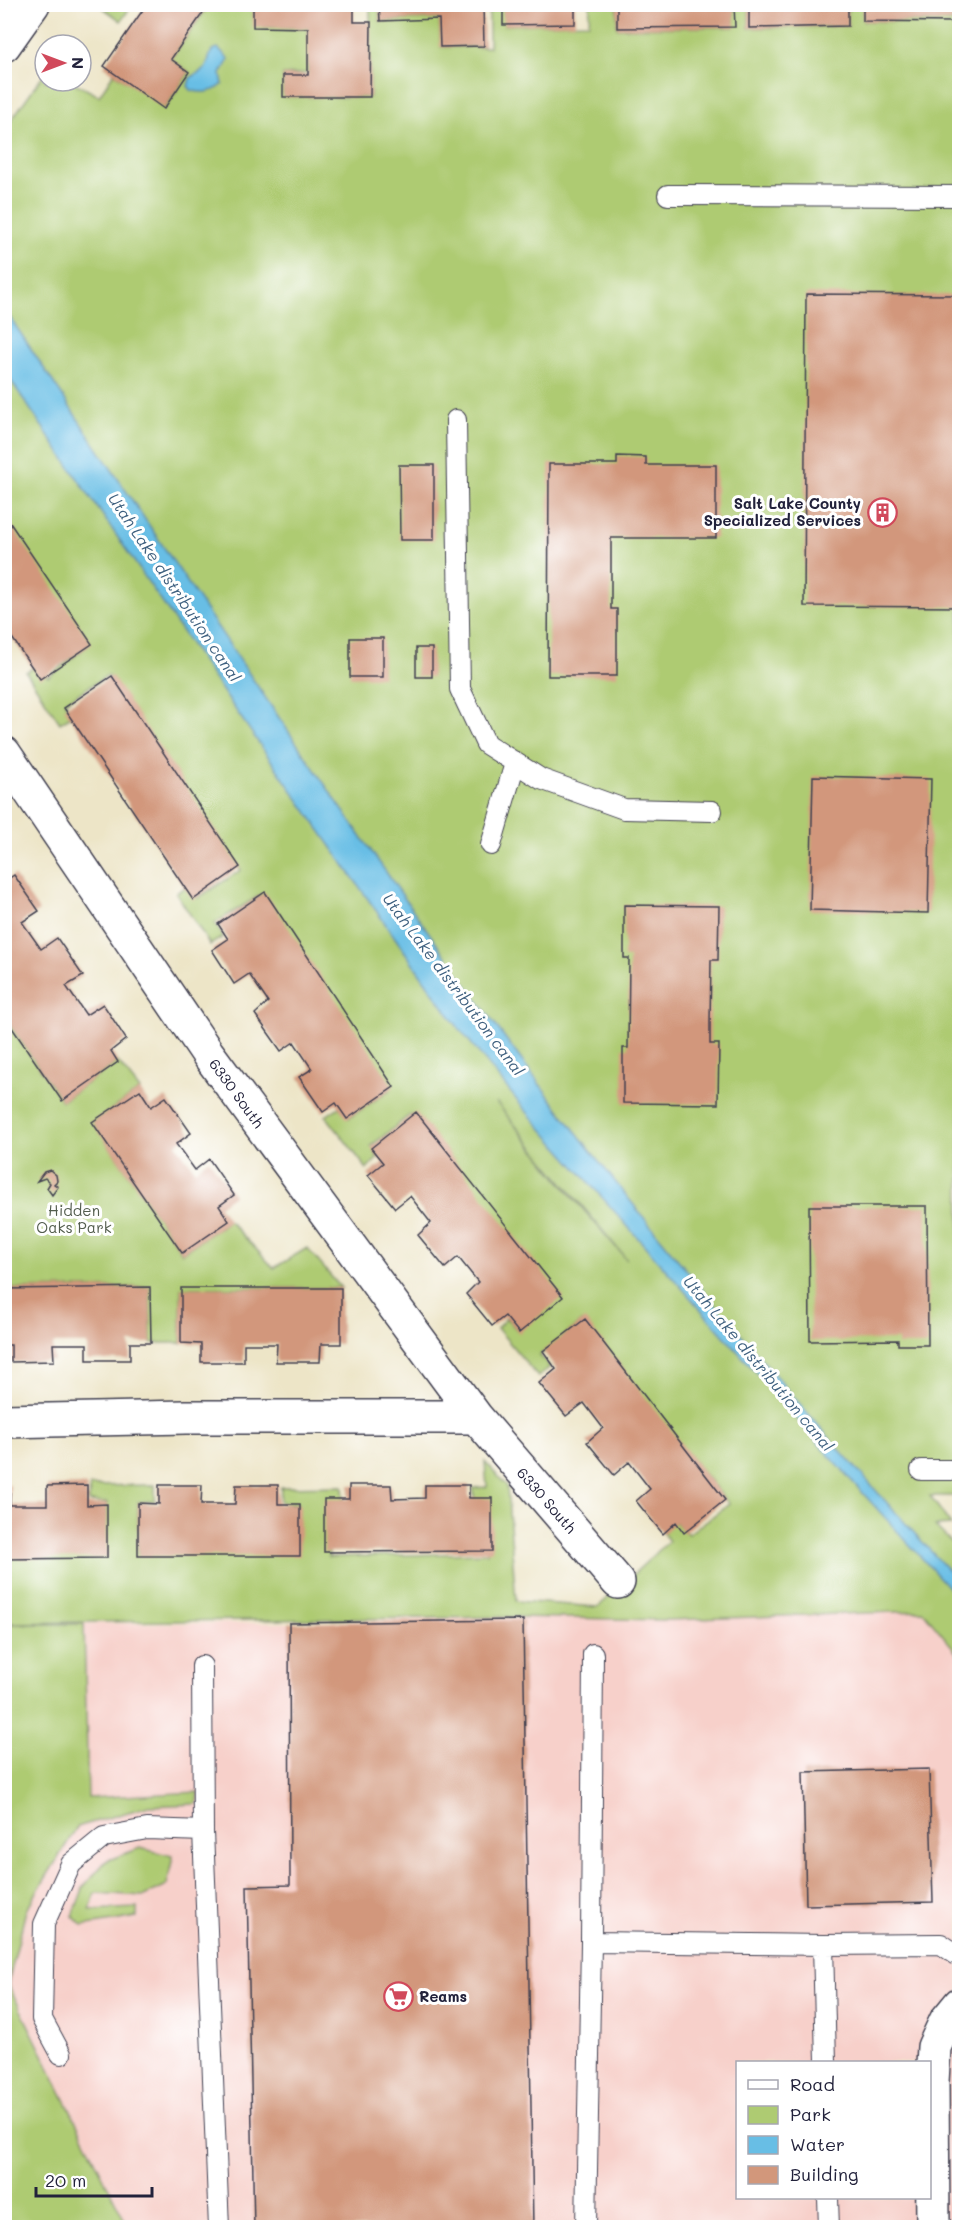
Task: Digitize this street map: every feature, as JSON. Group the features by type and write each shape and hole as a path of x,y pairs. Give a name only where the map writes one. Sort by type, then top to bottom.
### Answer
{"street":[{"path":"4,45 33,4"},
{"name":"6330 South","path":"6,760 208,1054 477,1417 618,1582"},
{"path":"4,1421 186,1417 477,1417"},
{"path":"933,2228 932,2082 934,2048 946,2021 960,2004"}],"lane":[{"path":"669,195 960,196"},
{"path":"456,420 460,689 486,744 541,779 624,809 712,811"},
{"path":"490,845 515,763"},
{"path":"921,1470 960,1470"},
{"path":"586,2228 593,1654"},
{"path":"202,1666 203,1831 219,2228"},
{"path":"61,2054 42,2019 44,1924 71,1864 104,1837 147,1829 203,1831"},
{"path":"591,1942 824,1946 941,1944 960,1957"},
{"path":"824,1946 826,2061"},
{"path":"828,2199 829,2228"}],"shaded area":[{"path":"923,1611 959,1655 959,2227 5,2227 4,1624 289,1623 515,1617 653,1621"}],"green space":[{"path":"734,4 749,5 749,28 848,26 848,4 863,5 863,21 953,22 953,5 959,5 960,1496 930,1496 951,1525 935,1526 959,1550 959,1655 923,1611 668,1620 515,1617 5,1623 4,1555 106,1554 107,1503 89,1502 90,1486 155,1485 155,1501 138,1502 138,1554 299,1551 299,1504 280,1502 281,1487 343,1486 344,1502 328,1501 329,1557 487,1553 487,1503 475,1502 473,1488 487,1487 485,1462 507,1486 516,1601 598,1607 669,1541 661,1531 672,1519 688,1534 729,1504 581,1322 540,1355 550,1367 538,1377 497,1328 506,1318 517,1330 559,1294 411,1114 371,1146 378,1158 367,1169 326,1116 339,1107 349,1118 390,1090 260,895 215,923 223,937 210,945 176,893 189,885 198,898 241,870 108,675 65,702 73,715 60,723 26,672 38,665 48,677 89,645 5,522 5,129 33,89 33,93 93,93 99,96 114,73 165,108 189,72 171,59 209,5 253,5 254,27 308,28 308,73 283,75 283,97 370,97 370,5 379,5 380,21 439,19 441,47 489,47 489,5 503,5 504,25 589,23 590,5 617,5 617,28 734,27","holes":["496,1102 627,1260 570,1194"]},
{"path":"99,5 132,5 121,21"},
{"name":"Hidden Oaks Park","path":"4,1016 62,1101 118,1062 140,1090 93,1122 182,1253 229,1221 274,1268 307,1248 341,1288 181,1288 181,1343 151,1343 150,1287 5,1289"},
{"path":"4,1624 84,1624 88,1798 198,1792 197,1804 149,1806 77,1827 26,1910 8,1984 128,2227 5,2227"},
{"path":"140,1848 173,1856 167,1885 144,1896 96,1893 89,1910 137,1908 137,1917 82,1926 73,1916 84,1886 106,1861"}],"water":[{"path":"218,48 229,59 221,74 223,84 208,92 191,90 188,86 190,78 205,69 212,50"},
{"name":"Utah Lake distribution canal","path":"5,310 368,847 548,1096 719,1309 837,1447 959,1582 959,1599 850,1479 520,1104 454,1022 228,699 5,372"}],"building":[{"path":"147,4 209,4 171,59 189,72 164,109 104,66"},
{"path":"253,4 354,4 354,22 371,22 370,97 283,97 283,75 308,75 308,28 253,27"},
{"path":"379,4 483,4 484,46 440,47 439,19 380,21"},
{"path":"503,4 575,4 575,24 503,25"},
{"path":"617,4 734,4 735,27 617,28"},
{"path":"749,4 848,4 848,26 749,28"},
{"path":"863,4 953,4 953,22 863,21"},
{"name":"Salt Lake County Specialized Services","path":"806,294 960,295 960,607 804,606"},
{"path":"617,456 646,457 646,465 716,465 716,538 611,538 611,609 617,609 617,676 548,676 549,464 617,464"},
{"path":"399,465 434,465 434,540 400,540"},
{"path":"4,514 92,644 40,679 4,626"},
{"path":"350,638 383,638 383,677 350,677"},
{"path":"416,648 432,648 432,677 416,677"},
{"path":"112,676 240,867 193,900 64,708"},
{"path":"813,776 931,779 928,913 810,910"},
{"path":"14,875 39,911 22,922 41,949 57,938 83,976 66,986 86,1015 103,1004 126,1039 111,1051 118,1062 62,1101 4,1016 4,882"},
{"path":"265,892 394,1087 347,1119 336,1103 323,1112 299,1077 312,1069 294,1042 281,1051 255,1014 268,1002 249,974 234,984 212,950 228,939 218,924"},
{"path":"624,905 719,906 718,960 711,960 710,1022 710,1044 719,1044 718,1104 623,1103 623,1048 628,1048 629,958 624,958"},
{"path":"140,1090 151,1107 166,1097 191,1133 176,1144 195,1170 209,1159 234,1195 219,1206 229,1221 182,1253 92,1122"},
{"path":"416,1112 563,1297 519,1333 505,1316 492,1326 466,1294 478,1282 458,1257 445,1268 418,1235 431,1223 410,1196 395,1208 368,1175 383,1163 371,1148"},
{"path":"50,1170 56,1175 57,1181 54,1184 58,1187 52,1195 47,1188 50,1183 45,1178 37,1181 44,1172"},
{"path":"809,1206 927,1206 928,1345 898,1345 898,1340 810,1341"},
{"path":"150,1287 151,1343 130,1343 130,1360 87,1360 87,1344 53,1344 54,1361 11,1362 11,1345 4,1345 4,1289"},
{"path":"181,1288 341,1288 341,1344 321,1344 320,1362 276,1362 277,1344 244,1344 244,1362 201,1362 201,1344 181,1343"},
{"path":"585,1319 725,1500 684,1533 676,1522 663,1534 636,1501 650,1489 629,1462 614,1475 587,1442 603,1428 584,1403 566,1416 539,1383 556,1369 543,1351"},
{"path":"4,1485 10,1485 10,1505 47,1505 47,1486 87,1485 87,1505 107,1504 107,1558 4,1559"},
{"path":"159,1485 202,1485 201,1504 235,1504 236,1485 278,1485 278,1504 300,1504 300,1556 138,1556 138,1503 159,1504"},
{"path":"349,1485 391,1485 392,1499 425,1498 425,1485 469,1485 469,1498 492,1498 492,1551 324,1552 324,1499 349,1499"},
{"path":"523,1620 533,2228 254,2228 247,1886 290,1885 289,1623"},
{"path":"929,1769 933,1902 806,1905 803,1772"}],"place":[{"name":"Salt Lake County Specialized Services","path":"882,512"},
{"name":"Reams","path":"398,1996"}]}
